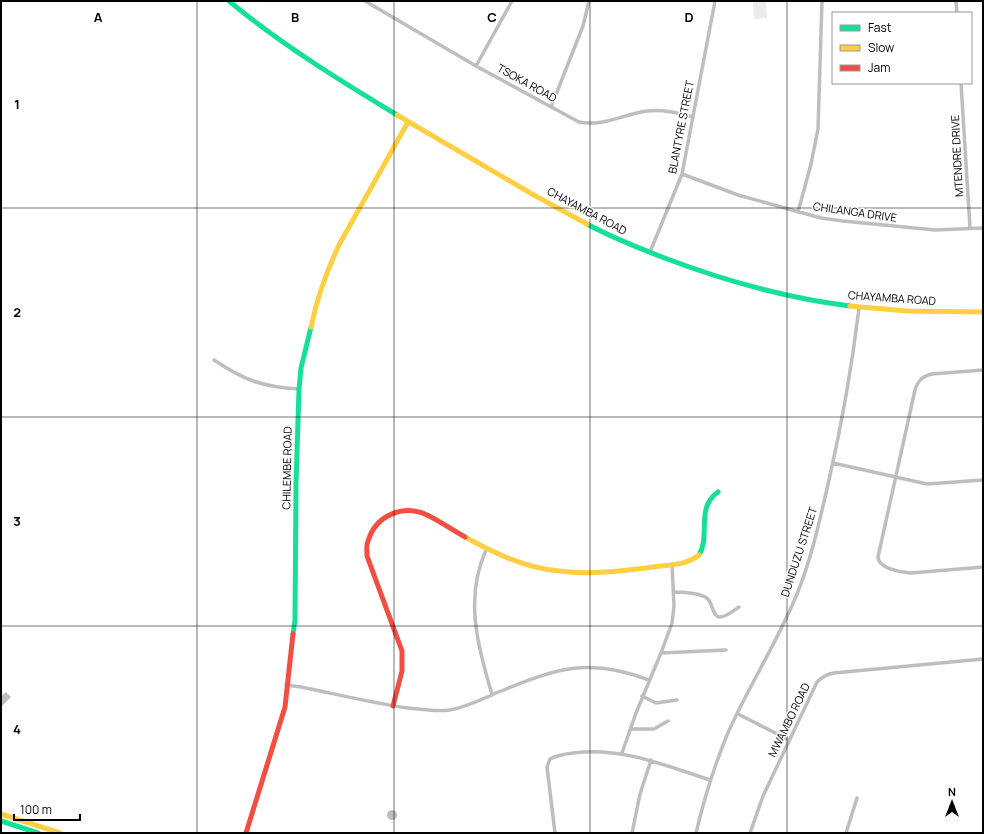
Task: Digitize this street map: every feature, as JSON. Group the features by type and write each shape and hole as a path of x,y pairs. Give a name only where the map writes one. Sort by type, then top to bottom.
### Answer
{"street":[{"name":"CHAYAMBA ROAD","path":"230,1 294,49 408,122 588,224 626,243 699,270 753,287 809,300 859,308 936,312 983,312"},
{"name":"TSOKA ROAD","path":"365,1 476,66 572,119 585,123 600,122 651,110 668,111 694,117"},
{"path":"476,66 512,1"},
{"path":"551,107 583,26 589,1"},
{"name":"BLANTYRE STREET","path":"650,252 682,174 715,1"},
{"path":"798,212 817,135 822,1"},
{"path":"956,1 957,12"},
{"name":"MTENDRE DRIVE","path":"961,84 970,228"},
{"name":"CHILEMBE ROAD","path":"246,833 285,707 286,685 291,662 295,620 299,389 301,368 310,325 320,290 331,262 350,223 408,122"},
{"name":"CHILANGA DRIVE","path":"682,174 738,194 798,212 843,221 935,230 983,228"},
{"name":"DUNDUZU STREET","path":"696,833 710,780 728,734 778,635 797,592 814,542 848,391 859,308"},
{"path":"214,360 242,378 256,383 299,389"},
{"path":"983,370 932,374 920,379 915,390 878,557 881,564 891,569 911,573 983,567"},
{"path":"833,463 927,484 983,480"},
{"path":"393,706 402,671 402,651 367,556 367,542 370,532 375,525 389,514 400,511 412,511 427,515 486,550 540,569 578,573 624,570 672,564 694,559 701,553 708,502 718,492"},
{"path":"486,550 481,562 477,579 475,613 477,638 492,695"},
{"path":"622,753 642,696 650,680 672,623 674,592 672,564"},
{"path":"674,592 684,592 705,597 716,615 719,617 723,617 739,607"},
{"path":"661,653 726,650"},
{"name":"MWAMBO ROAD","path":"750,833 763,796 789,740 817,682 825,675 834,672 983,660"},
{"path":"286,685 301,686 393,706 429,710 449,710 462,707 548,673 577,667 599,667 630,672 650,680"},
{"path":"642,696 656,703 678,700"},
{"path":"738,714 789,740"},
{"path":"631,729 654,730 668,721"},
{"path":"555,833 547,767 550,759 556,756 583,752 608,751 622,753 651,760 710,780"},
{"path":"632,833 640,794 651,760"},
{"path":"846,833 857,798"},
{"path":"1,814 60,833"},
{"path":"1,822 38,833"}],"shaded area":[{"path":"753,1 766,1 767,18 754,19"},
{"path":"6,692 11,697 1,707 1,696"},
{"path":"390,810 394,810 396,811 396,819 390,820 387,817 387,813"}],"traffic: fast":[{"path":"229,1 290,47 397,115"},
{"path":"587,224 614,238 731,281 778,293 826,303 850,306"},
{"path":"293,634 295,620 296,484 299,389 301,368 311,327"},
{"path":"699,555 704,539 705,514 707,506 718,492"},
{"path":"1,821 38,833"}],"traffic: slow":[{"path":"397,115 532,194 587,224"},
{"path":"311,327 323,284 340,243 408,122"},
{"path":"850,306 907,311 983,312"},
{"path":"465,537 487,549 534,567 582,573 629,570 671,565 689,561 699,555"},
{"path":"1,814 60,833"}],"traffic: jam":[{"path":"393,706 402,671 402,651 367,556 367,544 372,532 377,524 384,518 392,514 409,511 427,515 465,537"},
{"path":"246,833 285,707 293,634"}]}
